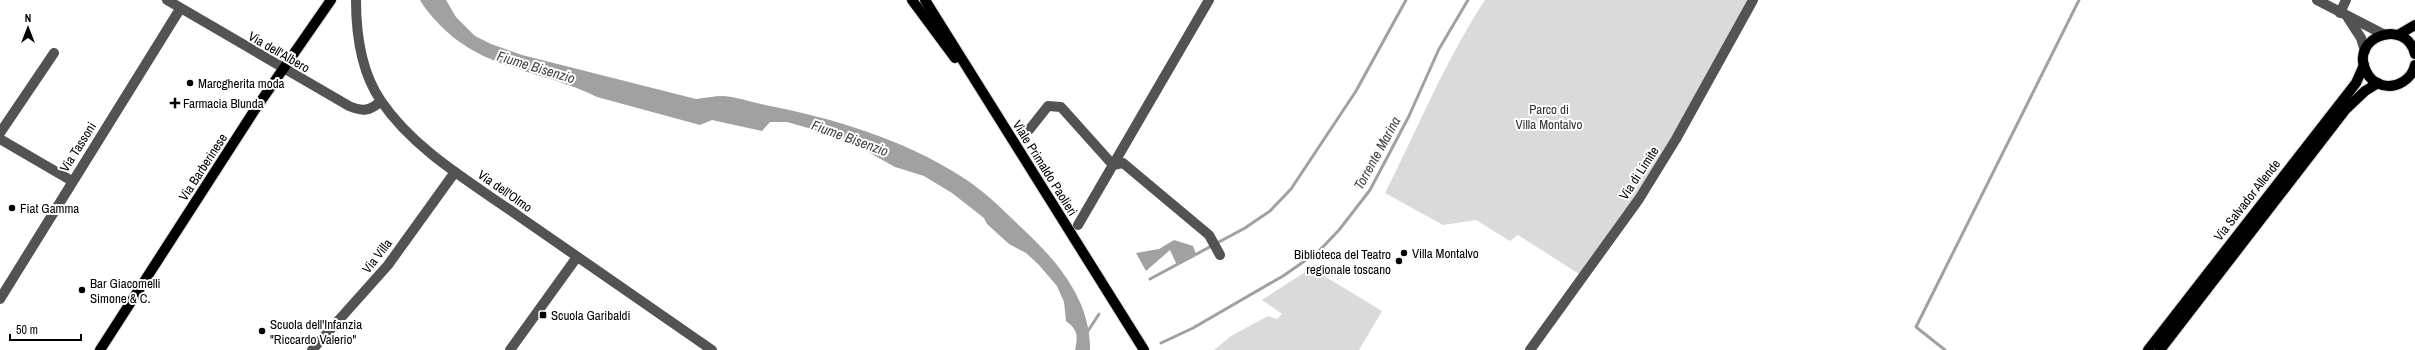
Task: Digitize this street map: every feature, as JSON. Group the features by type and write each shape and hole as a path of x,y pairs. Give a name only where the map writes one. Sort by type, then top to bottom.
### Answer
{"main road":[{"name":"Via Barberinese","path":"100,350 282,69 331,0"},
{"path":"912,0 950,52 974,78"},
{"name":"Viale Primaldo Paolieri","path":"925,0 1144,350"},
{"path":"2398,35 2415,25"},
{"path":"2365,51 2372,40 2383,34 2398,35 2407,40 2415,51"},
{"name":"Via Salvador Allende","path":"2148,350 2356,82 2364,65 2365,51"},
{"path":"2364,65 2370,78 2378,83 2389,86 2400,84 2409,77 2415,65"},
{"name":"Via Salvador Allende","path":"2160,350 2346,109 2365,91 2378,83"}],"street":[{"name":"Via dell'Albero","path":"167,0 282,69 360,110 370,109 381,101"},
{"name":"Via dell'Olmo","path":"356,0 357,23 362,55 369,77 381,101 411,135 455,172 712,350"},
{"path":"1078,224 1209,0"},
{"name":"Via di Limite","path":"1530,350 1639,199 1676,139 1753,0"},
{"path":"2317,0 2383,34"},
{"path":"2346,0 2344,15 2358,31 2365,51"},
{"name":"Via Tassoni","path":"0,299 180,9"},
{"path":"0,133 54,53"},
{"path":"1029,130 1048,106 1061,107 1113,165"},
{"path":"0,139 72,181"},
{"path":"1113,165 1123,163 1209,235 1220,255"},
{"name":"Via Villa","path":"312,350 388,265 455,172"},
{"path":"510,350 577,257"}],"green space":[{"name":"Parco di Villa Montalvo","path":"1485,0 1747,0 1672,136 1635,196 1579,274 1518,235 1510,241 1476,220 1443,225 1385,193 1444,71"},
{"path":"1311,268 1382,311 1359,350 1214,350 1231,336 1268,316 1277,319 1282,314 1262,300"}],"water":[{"name":"Fiume Bisenzio","path":"420,0 446,0 456,17 475,36 491,44 522,55 696,99 716,96 739,98 816,116 842,123 892,141 939,164 971,183 987,196 1038,244 1061,270 1079,300 1085,316 1089,332 1090,350 1075,350 1077,337 1073,327 1066,321 1064,302 1057,286 1038,264 1026,253 1009,244 987,224 984,218 952,193 924,176 895,167 843,138 787,122 770,122 762,131 712,120 700,125 597,97 555,80 493,60 473,50 454,38 437,22"},
{"path":"1174,240 1193,246 1196,254 1177,265 1170,250 1146,271 1136,253 1159,249"}],"waterway":[{"path":"1150,279 1245,228 1270,211 1291,189 1356,91 1406,0"},
{"name":"Torrente Marina","path":"1161,343 1193,328 1283,276 1319,251 1339,230 1370,190 1409,116 1439,49 1468,0"},
{"path":"1945,350 1916,327 2079,0"},
{"path":"1086,334 1099,314"}],"place":[{"name":"Marcgherita moda","path":"190,83"},
{"name":"Farmacia Blunda","path":"175,103"},
{"name":"Fiat Gamma","path":"12,208"},
{"name":"Villa Montalvo","path":"1404,253"},
{"name":"Biblioteca del Teatro regionale toscano","path":"1399,261"},
{"name":"Bar Giacomelli Simone & C.","path":"82,290"},
{"name":"Scuola Garibaldi","path":"543,315"},
{"name":"Scuola dell'Infanzia \"Riccardo Valerio\"","path":"262,331"}]}
